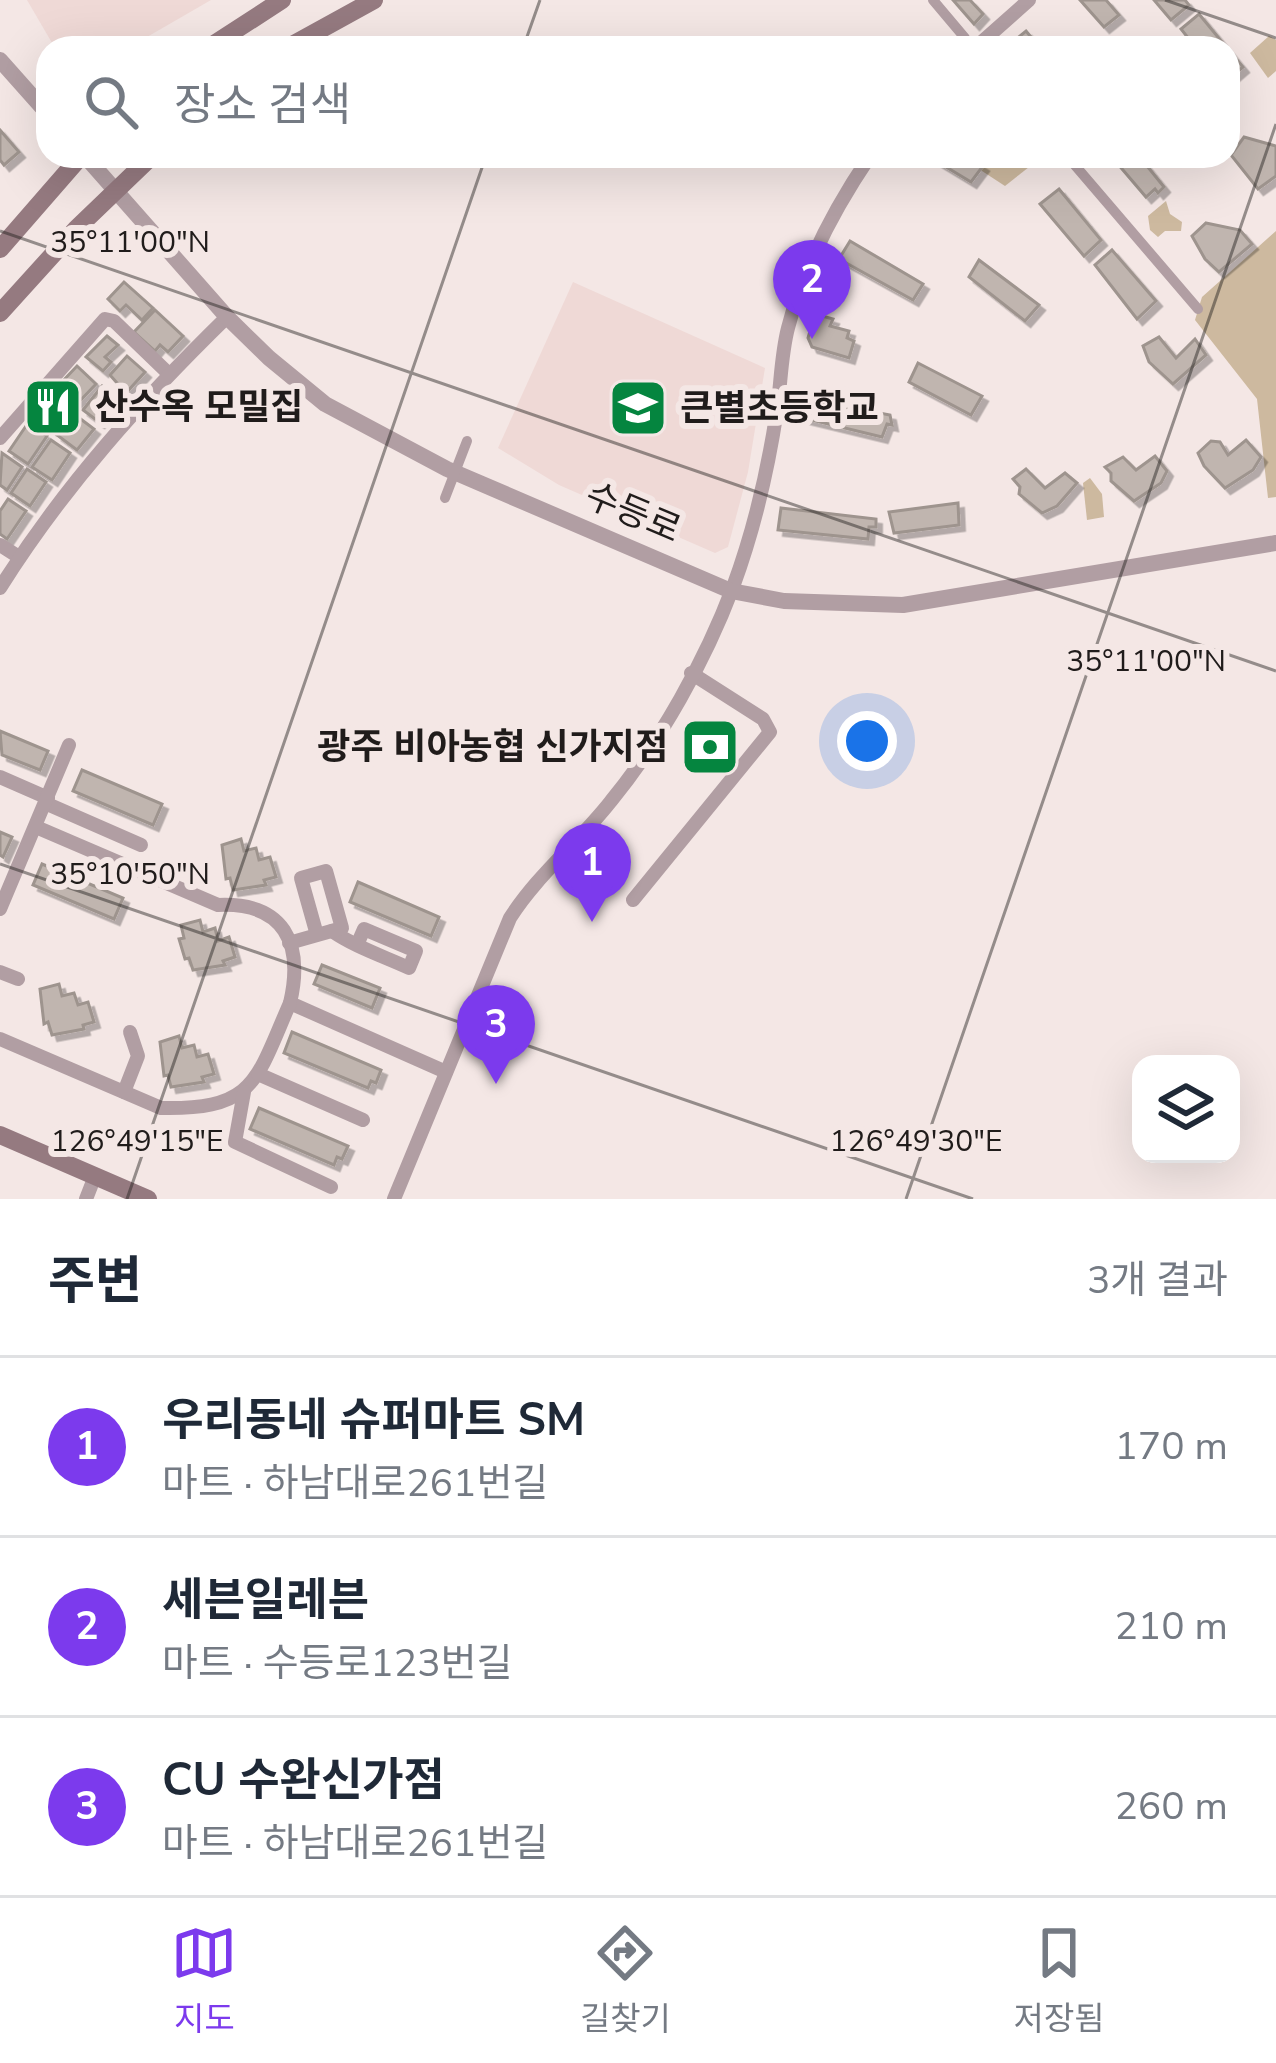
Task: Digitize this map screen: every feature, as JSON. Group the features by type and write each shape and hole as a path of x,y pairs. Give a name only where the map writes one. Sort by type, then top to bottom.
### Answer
{"main road":[{"path":"226,36 282,0"},
{"path":"309,36 374,0"},
{"path":"0,249 72,168"},
{"path":"0,313 139,168"},
{"path":"0,1135 148,1199"}],"street":[{"path":"933,0 964,36"},
{"path":"980,36 1029,0"},
{"path":"0,60 36,100"},
{"name":"수등로","path":"95,168 227,317 303,388 354,422 447,469 731,591 844,605 903,605 1276,543"},
{"path":"394,1199 519,904 625,784 691,673 731,591 763,486 796,300 825,228 862,168"},
{"path":"1077,168 1198,309"},
{"path":"0,588 64,493 169,374 227,317"},
{"path":"0,438 105,319 114,321 169,374"},
{"path":"445,498 466,441"},
{"path":"0,544 19,557"},
{"path":"633,900 770,732 763,719 691,673"},
{"path":"0,909 5,885 36,827 69,745"},
{"path":"0,777 141,844"},
{"path":"0,1040 161,1108 188,1108 235,1099 244,1092 258,1075 290,1003 295,965 289,943 280,926 259,908 218,905 36,827"},
{"path":"289,943 324,933 356,945"},
{"path":"0,972 18,979"},
{"path":"290,1003 446,1072"},
{"path":"124,1092 138,1056 130,1032"},
{"path":"258,1075 363,1120"},
{"path":"244,1092 235,1142 332,1187"},
{"path":"86,1199 95,1176"}],"shaded area":[{"path":"27,0 211,0 149,36 48,36"},
{"path":"1269,36 1276,40 1276,71 1268,78 1250,53"},
{"path":"977,168 1028,168 1005,186"},
{"path":"1166,201 1170,214 1182,222 1181,231 1165,231 1158,237 1150,230 1148,216"},
{"path":"1276,231 1276,497 1268,498 1257,399 1195,320 1202,297"},
{"name":"큰별초등학교","path":"573,282 765,368 748,472 728,547 715,553 559,485 498,448"},
{"path":"1090,478 1102,494 1104,517 1087,520 1083,483"}],"building":[{"path":"953,0 970,0 983,14 974,24"},
{"path":"1080,0 1106,0 1119,15 1104,27"},
{"path":"1154,0 1185,0 1189,5 1171,20"},
{"path":"1199,14 1217,36 1187,36 1181,29"},
{"path":"0,130 19,152 4,165 0,160"},
{"path":"1244,137 1276,146 1276,176 1258,189 1240,166"},
{"path":"948,168 982,168 971,182"},
{"path":"1121,168 1149,168 1164,187 1146,197"},
{"path":"1059,189 1101,240 1084,256 1040,204"},
{"path":"1206,223 1240,230 1252,244 1219,272 1192,236"},
{"path":"850,241 923,284 913,300 839,259"},
{"path":"1112,250 1156,301 1137,319 1095,265"},
{"path":"979,260 1039,305 1025,321 969,277"},
{"path":"124,282 153,308 142,320 126,305 120,311 108,299"},
{"path":"155,310 183,336 168,352 160,345 155,351 134,332"},
{"path":"815,314 833,319 830,326 849,331 847,338 854,341 849,358 812,347 808,338"},
{"path":"107,336 118,345 105,357 111,362 103,371 86,357"},
{"path":"1159,337 1176,358 1195,339 1206,355 1173,384 1149,362 1143,346"},
{"path":"127,356 145,372 126,393 110,375"},
{"path":"918,363 982,396 971,415 909,382"},
{"path":"77,366 96,384 78,403 59,385"},
{"path":"102,386 118,398 99,422 83,410"},
{"path":"55,393 70,406 51,429 40,411"},
{"path":"801,398 890,415 892,425 887,424 882,437 795,416"},
{"path":"74,414 94,429 77,450 57,435"},
{"path":"28,423 47,436 28,464 9,451"},
{"path":"51,440 70,453 52,480 32,467"},
{"path":"1246,440 1261,457 1253,470 1225,488 1198,453 1211,441 1220,442 1228,455"},
{"path":"2,453 22,467 7,490 0,485"},
{"path":"1155,456 1167,471 1161,483 1134,501 1111,481 1105,467 1123,457 1136,470"},
{"path":"27,469 46,482 30,506 11,493"},
{"path":"1026,469 1045,488 1065,473 1077,483 1057,506 1042,513 1019,494 1013,479"},
{"path":"8,499 26,511 7,539 0,534 0,511"},
{"path":"958,503 959,525 894,533 889,512"},
{"path":"781,508 876,519 876,527 869,527 868,539 778,530"},
{"path":"0,731 48,751 40,770 2,755"},
{"path":"82,770 162,804 153,825 73,791"},
{"path":"0,832 12,837 3,857 0,855"},
{"path":"241,839 244,851 256,848 259,860 270,857 276,877 264,880 266,885 233,890 230,878 226,879 222,845"},
{"path":"42,864 123,898 114,919 33,885"},
{"path":"358,882 439,917 431,936 350,902"},
{"path":"200,920 203,932 215,928 218,941 229,937 235,957 223,961 225,965 193,970 189,958 185,959 179,939 184,938 181,925"},
{"path":"322,965 380,988 372,1008 314,984"},
{"path":"59,984 62,996 74,993 78,1005 88,1002 94,1022 83,1025 84,1029 52,1035 48,1022 44,1024 40,989"},
{"path":"292,1032 381,1070 376,1083 371,1081 368,1088 284,1053"},
{"path":"179,1036 182,1048 194,1045 197,1057 208,1054 214,1074 202,1077 204,1082 171,1087 168,1075 164,1076 160,1042"},
{"path":"259,1108 348,1146 342,1159 337,1157 334,1165 250,1129"}],"place":[{"name":"세븐일레븐","path":"812,339"},
{"name":"산수옥 모밀집","path":"53,407"},
{"name":"큰별초등학교","path":"638,408"},
{"name":"광주 비아농협 신가지점","path":"710,747"},
{"name":"우리동네 슈퍼마트 SM","path":"592,922"},
{"name":"CU 수완신가점","path":"496,1084"}]}
